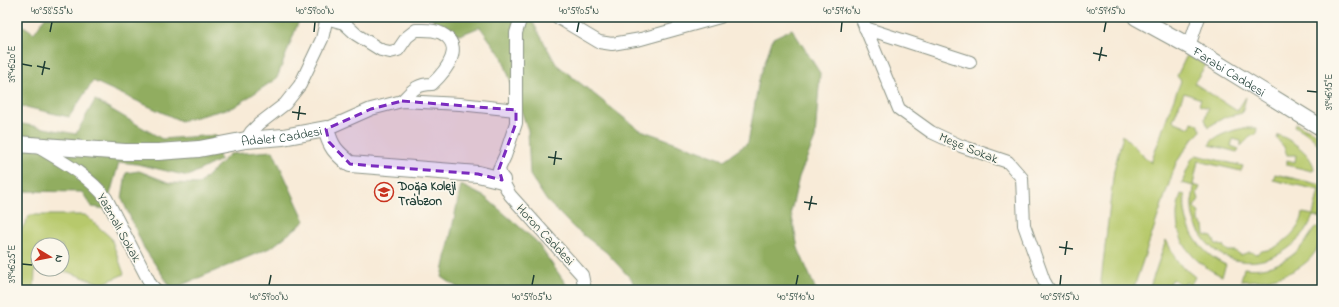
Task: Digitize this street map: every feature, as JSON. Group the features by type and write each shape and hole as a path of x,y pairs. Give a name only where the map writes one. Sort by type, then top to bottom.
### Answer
{"street":[{"path":"246,140 259,124 285,104 300,85 322,39 325,17 344,23 357,35 381,50 390,52 398,50 407,37 416,30 431,30 441,33 448,39 453,47 453,55 449,65 432,84 422,84 402,102"},
{"path":"502,180 499,169 516,123 516,33 521,17"},
{"path":"557,17 599,42 612,44 641,39 720,17"},
{"name":"Farabi Caddesi","path":"1136,17 1189,46 1322,128"},
{"path":"1189,46 1198,17"},
{"path":"863,23 970,62"},
{"name":"Meşe Sokak","path":"863,23 899,109 931,132 961,146 1008,162 1022,178 1024,225 1044,281 1049,290"},
{"path":"326,129 371,109 402,102 460,104 516,110"},
{"name":"Adalet Caddesi","path":"17,144 125,152 158,152 199,149 246,140 283,137 326,129 329,142 336,152 350,164 478,174 502,180"},
{"name":"Yazmalı Sokak","path":"35,145 73,168 97,187 106,198 151,285 156,290"},
{"name":"Horon Caddesi","path":"502,180 510,195 582,274 585,290"}],"highlighted area":[{"path":"402,101 516,110 516,123 499,169 502,180 478,174 350,164 329,142 326,129 371,109"}],"green space":[{"path":"17,17 19,23 34,33 45,17 300,18 277,78 234,107 181,121 93,81 69,117 17,105"},
{"path":"431,17 530,17 556,64 638,129 724,160 748,143 759,80 773,38 792,29 820,73 815,138 799,177 791,212 798,248 816,290 635,290 632,280 606,252 574,228 547,201 530,175 528,130 502,57 480,27 460,35 439,28"},
{"path":"1187,55 1206,65 1194,83 1237,111 1246,97 1242,113 1225,117 1208,127 1205,119 1208,108 1199,105 1201,99 1184,93 1173,121 1190,128 1192,122 1198,124 1201,131 1192,140 1176,163 1133,290 1103,290 1101,281 1114,170 1123,135 1151,163 1181,81 1177,76"},
{"path":"95,100 162,139 216,135 220,160 188,176 137,164 119,162 106,209 92,207 82,192 17,191 17,123 76,134"},
{"path":"1295,123 1322,136 1322,151 1310,136 1303,130 1294,126"},
{"path":"1245,128 1257,128 1256,134 1250,137 1241,146 1241,141 1233,139 1231,146 1239,149 1237,152 1210,145 1211,141 1219,136"},
{"path":"1278,135 1289,140 1301,149 1310,159 1314,170 1312,171 1287,165 1287,160 1295,162 1296,155 1287,155 1284,147 1277,139"},
{"path":"273,151 305,221 272,247 172,289 144,248 122,199 126,173 139,171 170,183 199,184 230,154"},
{"path":"1196,155 1243,166 1241,171 1198,161 1193,185 1200,187 1197,193 1199,199 1194,207 1199,213 1199,222 1204,226 1205,235 1212,237 1216,244 1223,246 1228,251 1235,251 1241,255 1250,252 1257,254 1262,251 1272,249 1282,243 1296,230 1302,219 1303,213 1313,215 1319,190 1273,180 1275,174 1322,185 1322,218 1313,216 1304,232 1292,246 1277,255 1260,260 1243,261 1227,257 1212,248 1200,233 1195,224 1193,214 1193,186 1182,183 1191,160"},
{"path":"461,185 485,197 536,241 568,287 565,290 461,290 442,277"},
{"path":"1181,194 1185,195 1186,217 1194,237 1207,253 1226,265 1222,276 1199,262 1184,244 1179,233 1177,221"},
{"path":"30,215 85,215 111,238 124,274 102,284 70,273 70,237 30,237 30,277 35,277 34,290 17,290 17,237"},
{"path":"1315,227 1322,229 1318,246 1313,255 1298,268 1280,276 1260,280 1241,281 1244,268 1256,269 1277,264 1286,260 1302,246"},
{"path":"1166,240 1178,263 1195,277 1190,286 1186,282 1183,286 1173,279 1165,290 1149,290"}],"place":[{"name":"Doğa Koleji Trabzon","path":"384,192"}]}
